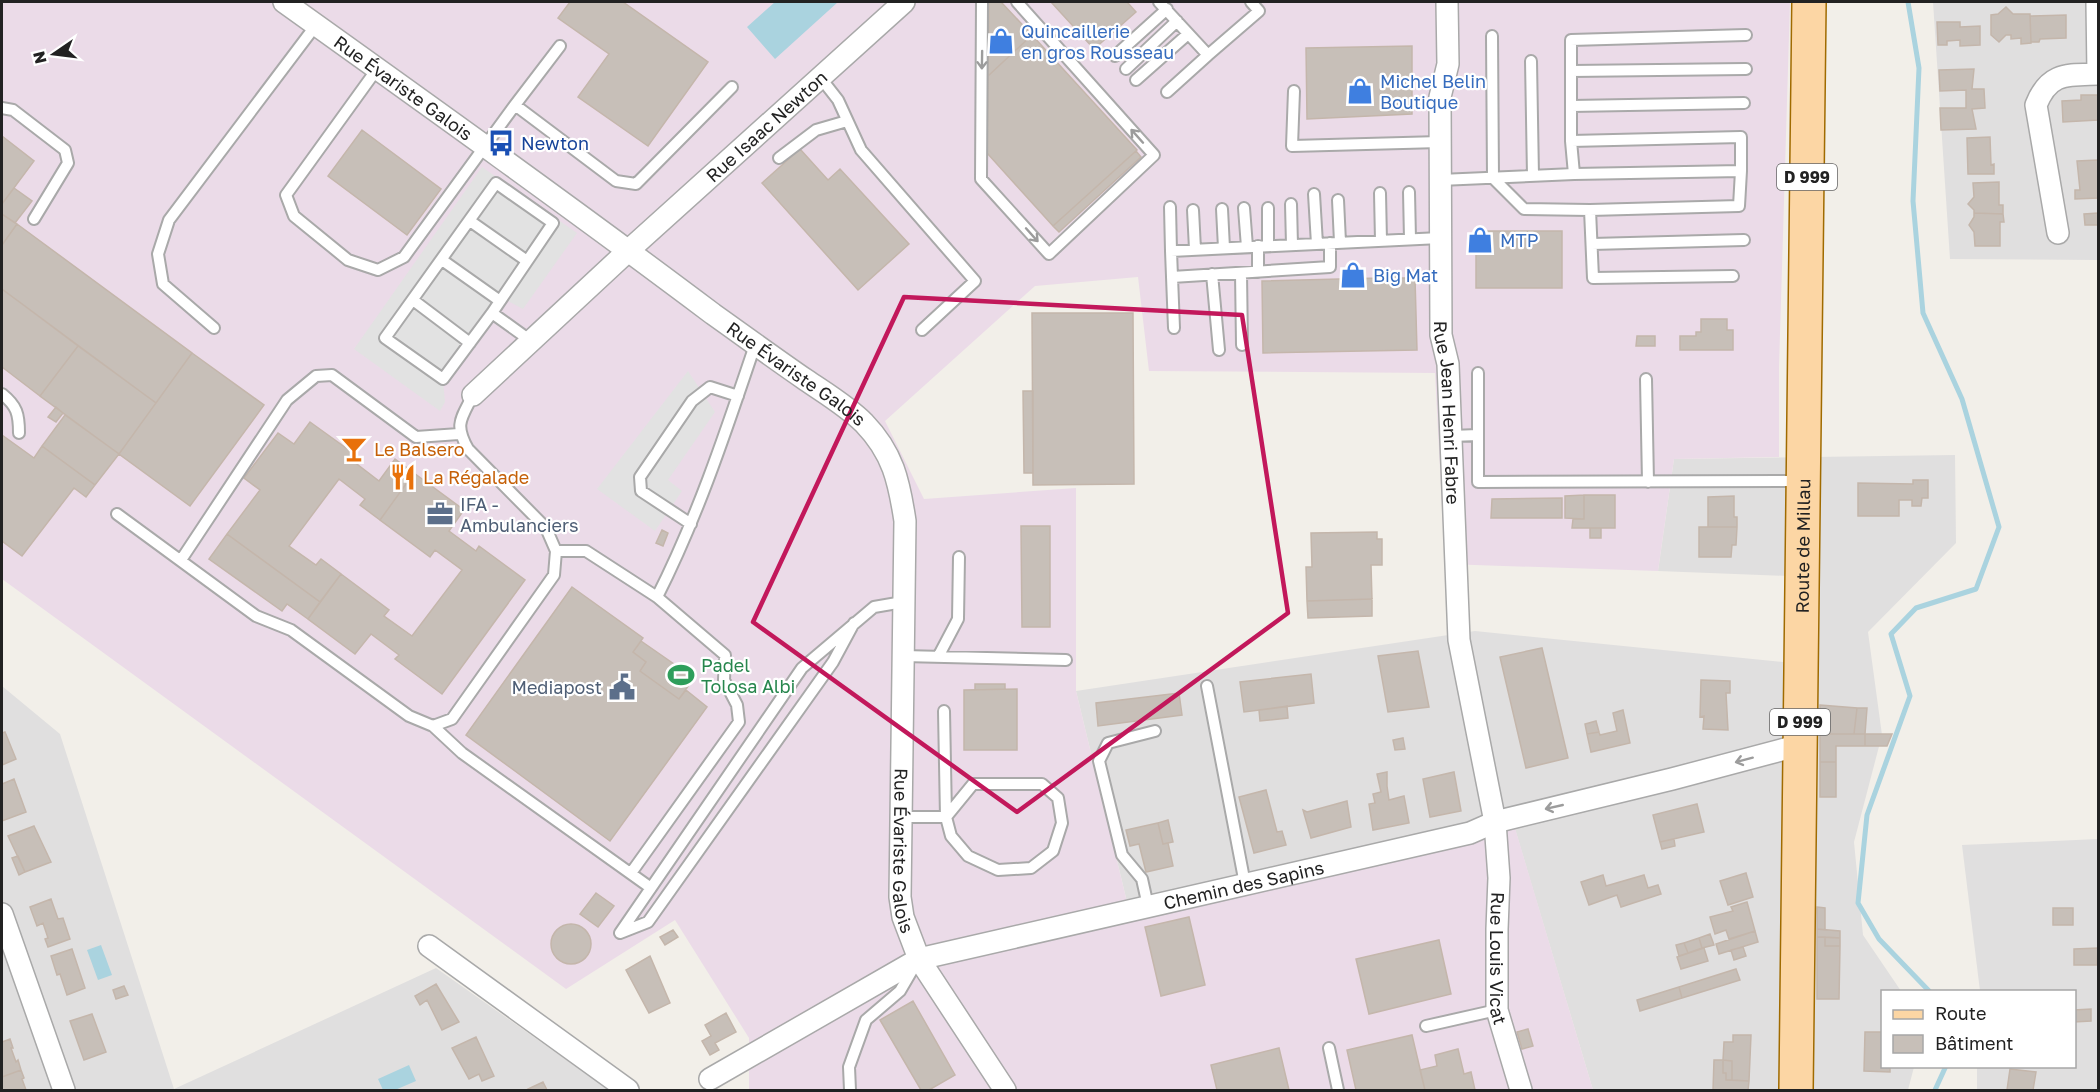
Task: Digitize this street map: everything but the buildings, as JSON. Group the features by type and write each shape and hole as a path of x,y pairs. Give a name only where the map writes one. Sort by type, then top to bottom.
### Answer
{"main road":[{"name":"Route de Millau","path":"1796,1090 1809,2"}],"street":[{"name":"Rue Évariste Galois","path":"284,2 629,250 755,345 847,408 863,422 884,447 900,486 905,521 900,897 903,917 919,959"},
{"name":"Rue Isaac Newton","path":"473,395 629,250 904,2"},
{"name":"Rue Jean Henri Fabre","path":"1447,2 1449,64 1440,97 1441,334 1448,364 1459,640 1495,822"},
{"path":"2058,233 2036,105 2042,90 2052,80 2074,75 2098,74 2097,2"},
{"name":"Chemin des Sapins","path":"710,1079 919,959 1470,833 1495,822 1800,745"},
{"name":"Rue Louis Vicat","path":"1495,822 1499,878 1497,1010 1521,1090"},
{"path":"2,914 64,1090"},
{"path":"429,946 628,1090"},
{"path":"919,959 1000,1089"}],"lane":[{"path":"982,2 981,179 1050,254 1154,155 1017,2"},
{"path":"1167,92 1259,10 1251,2"},
{"path":"1115,56 1163,5 1208,55"},
{"path":"1126,69 1177,21"},
{"path":"214,328 163,284 158,254 169,220 316,25"},
{"path":"1136,80 1188,34"},
{"path":"1574,174 1571,141 1571,40 1746,35"},
{"path":"1492,36 1493,178 1524,209 1590,210 1739,206 1741,137 1571,141"},
{"path":"377,69 286,195 294,216 348,260 378,270 404,257 514,105 560,46"},
{"path":"1531,61 1533,176"},
{"path":"1571,71 1746,69"},
{"path":"820,77 838,100 861,150 975,280 922,330"},
{"path":"514,105 616,181 636,184 732,87"},
{"path":"1294,91 1292,146 1440,142"},
{"path":"1571,106 1744,103"},
{"path":"2,108 13,110 65,150 69,163 34,219"},
{"path":"779,158 816,130 848,121"},
{"path":"1440,180 1574,174 1741,171"},
{"path":"496,183 553,223 492,313 442,379 386,338 470,221 496,183"},
{"path":"1409,192 1410,239"},
{"path":"1314,194 1317,244"},
{"path":"1380,194 1381,241"},
{"path":"1172,277 1330,267 1335,243 1338,200"},
{"path":"1290,204 1292,245"},
{"path":"1170,207 1174,328"},
{"path":"1257,246 1268,207"},
{"path":"1244,208 1257,246 1258,272"},
{"path":"1194,210 1195,249"},
{"path":"1222,210 1224,248"},
{"path":"1590,210 1593,278 1732,276"},
{"path":"470,221 527,261"},
{"path":"1171,251 1440,238"},
{"path":"1592,244 1744,240"},
{"path":"442,260 500,301"},
{"path":"1241,273 1242,345"},
{"path":"1212,274 1219,350"},
{"path":"413,300 470,343"},
{"path":"492,313 531,341"},
{"path":"657,597 679,553 713,470 755,345"},
{"path":"1478,372 1479,482 1803,481"},
{"path":"181,560 287,400 316,376 332,375 416,437 459,434"},
{"path":"1646,379 1648,482"},
{"path":"691,524 641,491 640,477 692,401 710,387 738,396"},
{"path":"2,393 12,402 19,417 19,433"},
{"path":"433,726 452,719 554,575 556,551 546,528 468,449 459,434 460,420 473,395"},
{"path":"1450,435 1478,435"},
{"path":"117,514 256,616 291,630 409,716 433,726 462,753 651,888"},
{"path":"556,551 586,551 657,597 725,655 724,680 737,705 740,722 631,873"},
{"path":"938,657 958,619 959,557"},
{"path":"854,623 833,662 648,922 620,933 802,668 854,623 874,607 903,602"},
{"path":"903,656 1066,660"},
{"path":"1207,686 1245,884"},
{"path":"901,818 946,817 973,784 1042,784 1058,798 1062,823 1053,851 1031,868 998,870 968,856 951,836 946,817 944,711"},
{"path":"1148,906 1142,879 1122,855 1099,761 1108,742 1155,732"},
{"path":"850,1090 849,1068 866,1020 900,991 919,959"},
{"path":"1426,1026 1497,1010"},
{"path":"1329,1048 1338,1090"}],"highlighted area":[{"path":"904,297 1242,315 1288,613 1017,812 753,622"}],"shaded area":[{"path":"2,2 1790,2 1779,367 1779,457 1674,459 1658,571 1445,564 1435,373 1149,371 1138,277 1035,286 885,421 924,499 1076,488 1076,691 1127,902 1512,818 1593,1090 749,1090 749,1038 675,920 566,989 2,579"},
{"path":"1933,2 2098,2 2098,260 1950,259"},
{"path":"482,167 577,233 523,309 497,295 442,369 445,402 440,411 354,349"},
{"path":"688,371 715,412 668,480 682,491 655,531 597,489"},
{"path":"1955,455 1956,543 1868,632 1882,735 1854,842 1863,935 1900,990 1881,990 1881,1068 1914,1068 1908,1090 1593,1090 1512,819 1127,902 1076,691 1475,631 1793,663 1788,576 1658,571 1674,459"},
{"path":"2,686 60,734 174,1089 436,968 609,1090 2,1090"},
{"path":"2098,839 2098,1090 1977,1090 1977,1068 2076,1068 2076,990 1980,990 1962,845"}],"water":[{"path":"775,2 838,2 775,59 747,27"},
{"path":"101,945 112,975 98,980 87,950"},
{"path":"409,1065 416,1081 395,1090 383,1090 378,1079"}],"waterway":[{"path":"1908,2 1919,68 1913,201 1923,313 1962,399 1999,527 1976,589 1916,608 1891,634 1910,696 1867,815 1858,903 1879,939 1928,990"},
{"path":"1935,1090 1945,1068"}],"place":[{"name":"Quincaillerie en gros Rousseau","path":"1001,41"},
{"name":"Michel Belin Boutique","path":"1360,91"},
{"name":"Newton","path":"501,143"},
{"name":"MTP","path":"1480,240"},
{"name":"Big Mat","path":"1353,275"},
{"name":"Le Balsero","path":"354,449"},
{"name":"La Régalade","path":"403,477"},
{"name":"IFA - Ambulanciers","path":"440,514"},
{"name":"Padel Tolosa Albi","path":"681,675"},
{"name":"Mediapost","path":"622,687"}]}
